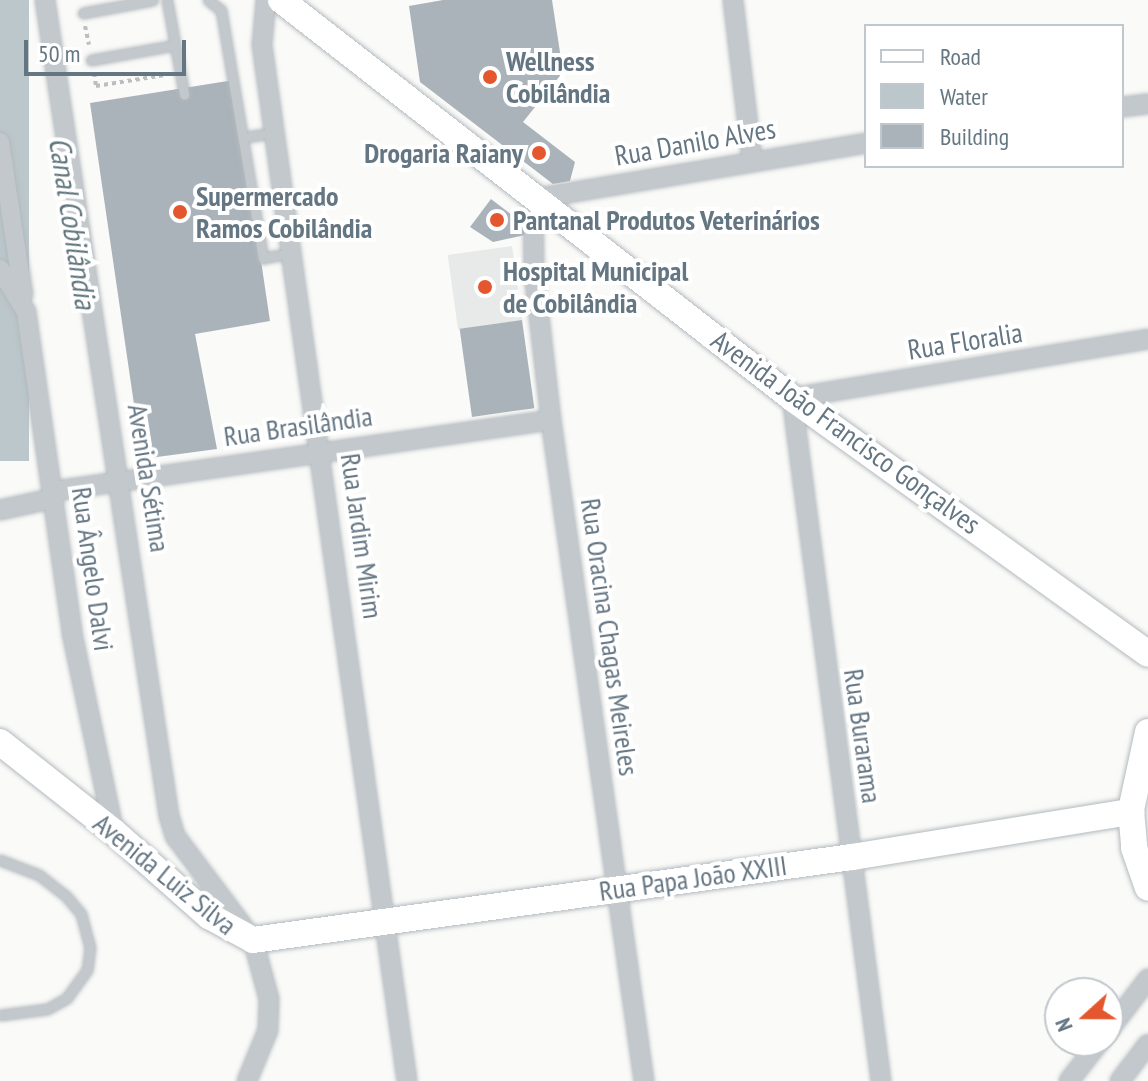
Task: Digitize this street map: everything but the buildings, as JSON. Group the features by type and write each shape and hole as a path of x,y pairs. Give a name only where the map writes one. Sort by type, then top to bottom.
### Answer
{"street":[{"name":"Avenida Sétima","path":"45,0 121,479 169,816 175,836 253,940"},
{"name":"Rua Jardim Mirim","path":"266,0 260,30 322,450 407,1081"},
{"name":"Avenida João Francisco Gonçalves","path":"281,0 792,398 1148,654"},
{"path":"733,0 752,159"},
{"path":"1124,107 1148,104"},
{"name":"Rua Ângelo Dalvi","path":"0,142 72,633 114,832"},
{"name":"Rua Danilo Alves","path":"533,199 752,159 864,143"},
{"name":"Rua Oracina Chagas Meireles","path":"533,199 534,272 551,420 644,1081"},
{"name":"Rua Ângelo Dalvi","path":"17,250 11,264 0,269 26,312"},
{"name":"Rua Floralia","path":"792,398 1148,339"},
{"name":"Rua Burarama","path":"792,398 881,1081"},
{"name":"Rua Brasilândia","path":"0,510 121,479 551,420"},
{"path":"1148,732 1131,812 1134,848 1148,888"},
{"name":"Avenida Luiz Silva","path":"0,742 114,832 209,916 253,940 269,999 268,1030 247,1081"},
{"name":"Rua Papa João XXIII","path":"253,940 385,918 852,857 1131,812"},
{"path":"1124,1010 1148,979"},
{"path":"1120,1081 1148,1044"},
{"path":"1069,1081 1088,1057"}],"lane":[{"path":"83,13 153,0"},
{"path":"167,0 184,94"},
{"path":"208,0 221,10 245,137 263,258 293,253"},
{"path":"91,60 175,45"},
{"path":"245,137 275,133"},
{"path":"0,860 58,888 81,914 90,947 87,970 67,998 47,1009 0,1015"}],"path":[{"path":"91,60 96,86 180,72"}],"shaded area":[{"name":"Hospital Municipal de Cobilândia","path":"512,246 522,320 458,329 448,255"}],"water":[{"path":"0,0 29,0 29,461 0,461"}],"place":[{"name":"Wellness Cobilândia","path":"490,77"},
{"name":"Drogaria Raiany","path":"539,153"},
{"name":"Supermercado Ramos Cobilândia","path":"180,212"},
{"name":"Pantanal Produtos Veterinários","path":"497,220"},
{"name":"Hospital Municipal de Cobilândia","path":"485,287"}],"water label":[{"name":"Canal Cobilândia","path":"73,223"}]}
